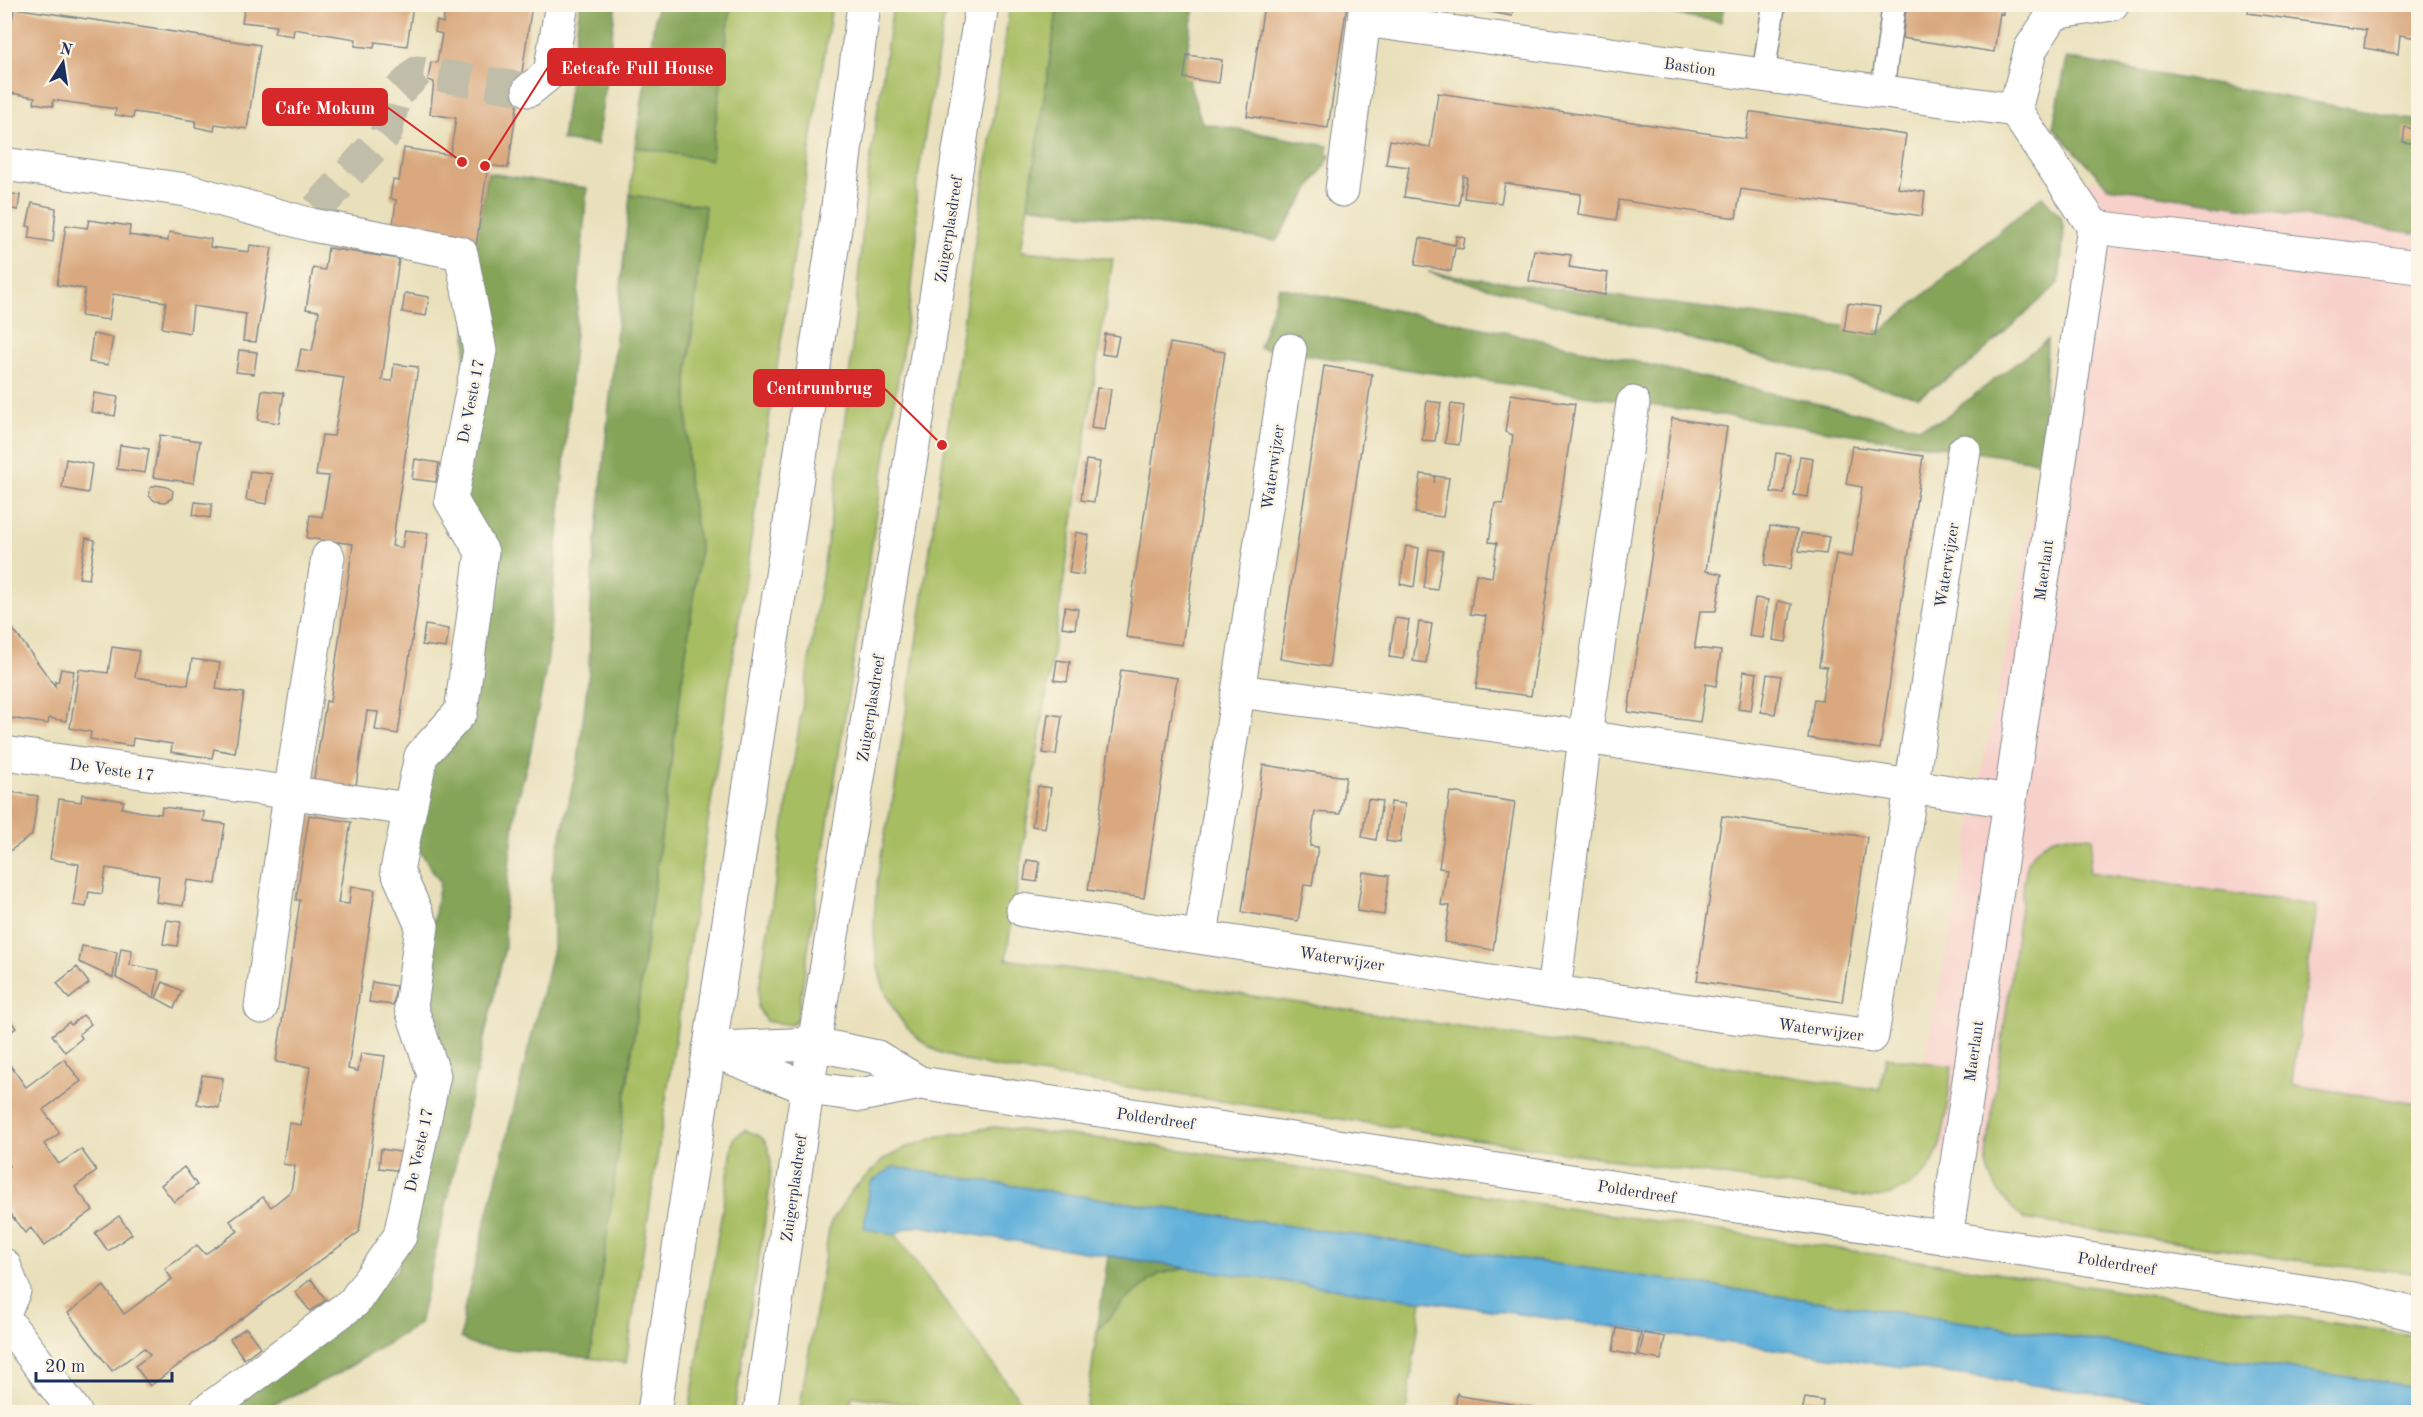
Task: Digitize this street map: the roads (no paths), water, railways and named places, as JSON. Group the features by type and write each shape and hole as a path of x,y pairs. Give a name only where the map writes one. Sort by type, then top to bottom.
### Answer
{"street":[{"path":"529,90 550,73 562,4"},
{"path":"654,1413 836,222 864,4"},
{"name":"Zuigerplasdreef","path":"760,1413 814,1044 913,445 982,4"},
{"path":"2112,4 2054,13 2031,48 2015,110 2094,227 2418,267"},
{"name":"Bastion","path":"1342,190 1365,12 1763,77 2015,110"},
{"name":"De Veste 17","path":"4,164 186,190 315,217 461,254 480,351 451,500 482,552 461,712 421,756 397,870 422,926 411,1007 434,1075 400,1236 354,1302 205,1413"},
{"name":"Maerlant","path":"1946,1238 2094,227"},
{"name":"Waterwijzer","path":"1201,936 1290,350"},
{"path":"1554,992 1585,737 1633,403"},
{"name":"Waterwijzer","path":"1023,910 1554,992 1872,1036 1964,451"},
{"path":"261,1008 327,557"},
{"path":"1239,691 1585,737 2010,801"},
{"name":"De Veste 17","path":"4,753 409,809"},
{"name":"Polderdreef","path":"710,1049 814,1044 877,1056 920,1083"},
{"name":"Polderdreef","path":"710,1049 808,1088 860,1095 920,1083 2354,1299 2418,1315"},
{"path":"4,1265 14,1291 4,1313"},
{"name":"Polderdreef","path":"2354,1299 2418,1297"},
{"path":"4,1318 75,1413"}],"lane":[{"path":"1763,77 1774,4"},
{"path":"1882,92 1894,4"}],"water":[{"path":"893,1167 1066,1194 2418,1387 2418,1412 2229,1412 1187,1268 919,1226 904,1229 895,1235 864,1228 870,1183"}],"tunnel":[{"path":"317,209 386,133 395,95 418,72 529,90"}],"place":[{"name":"Cafe Mokum","path":"462,162"},
{"name":"Eetcafe Full House","path":"485,166"},
{"name":"Centrumbrug","path":"942,445"}]}
